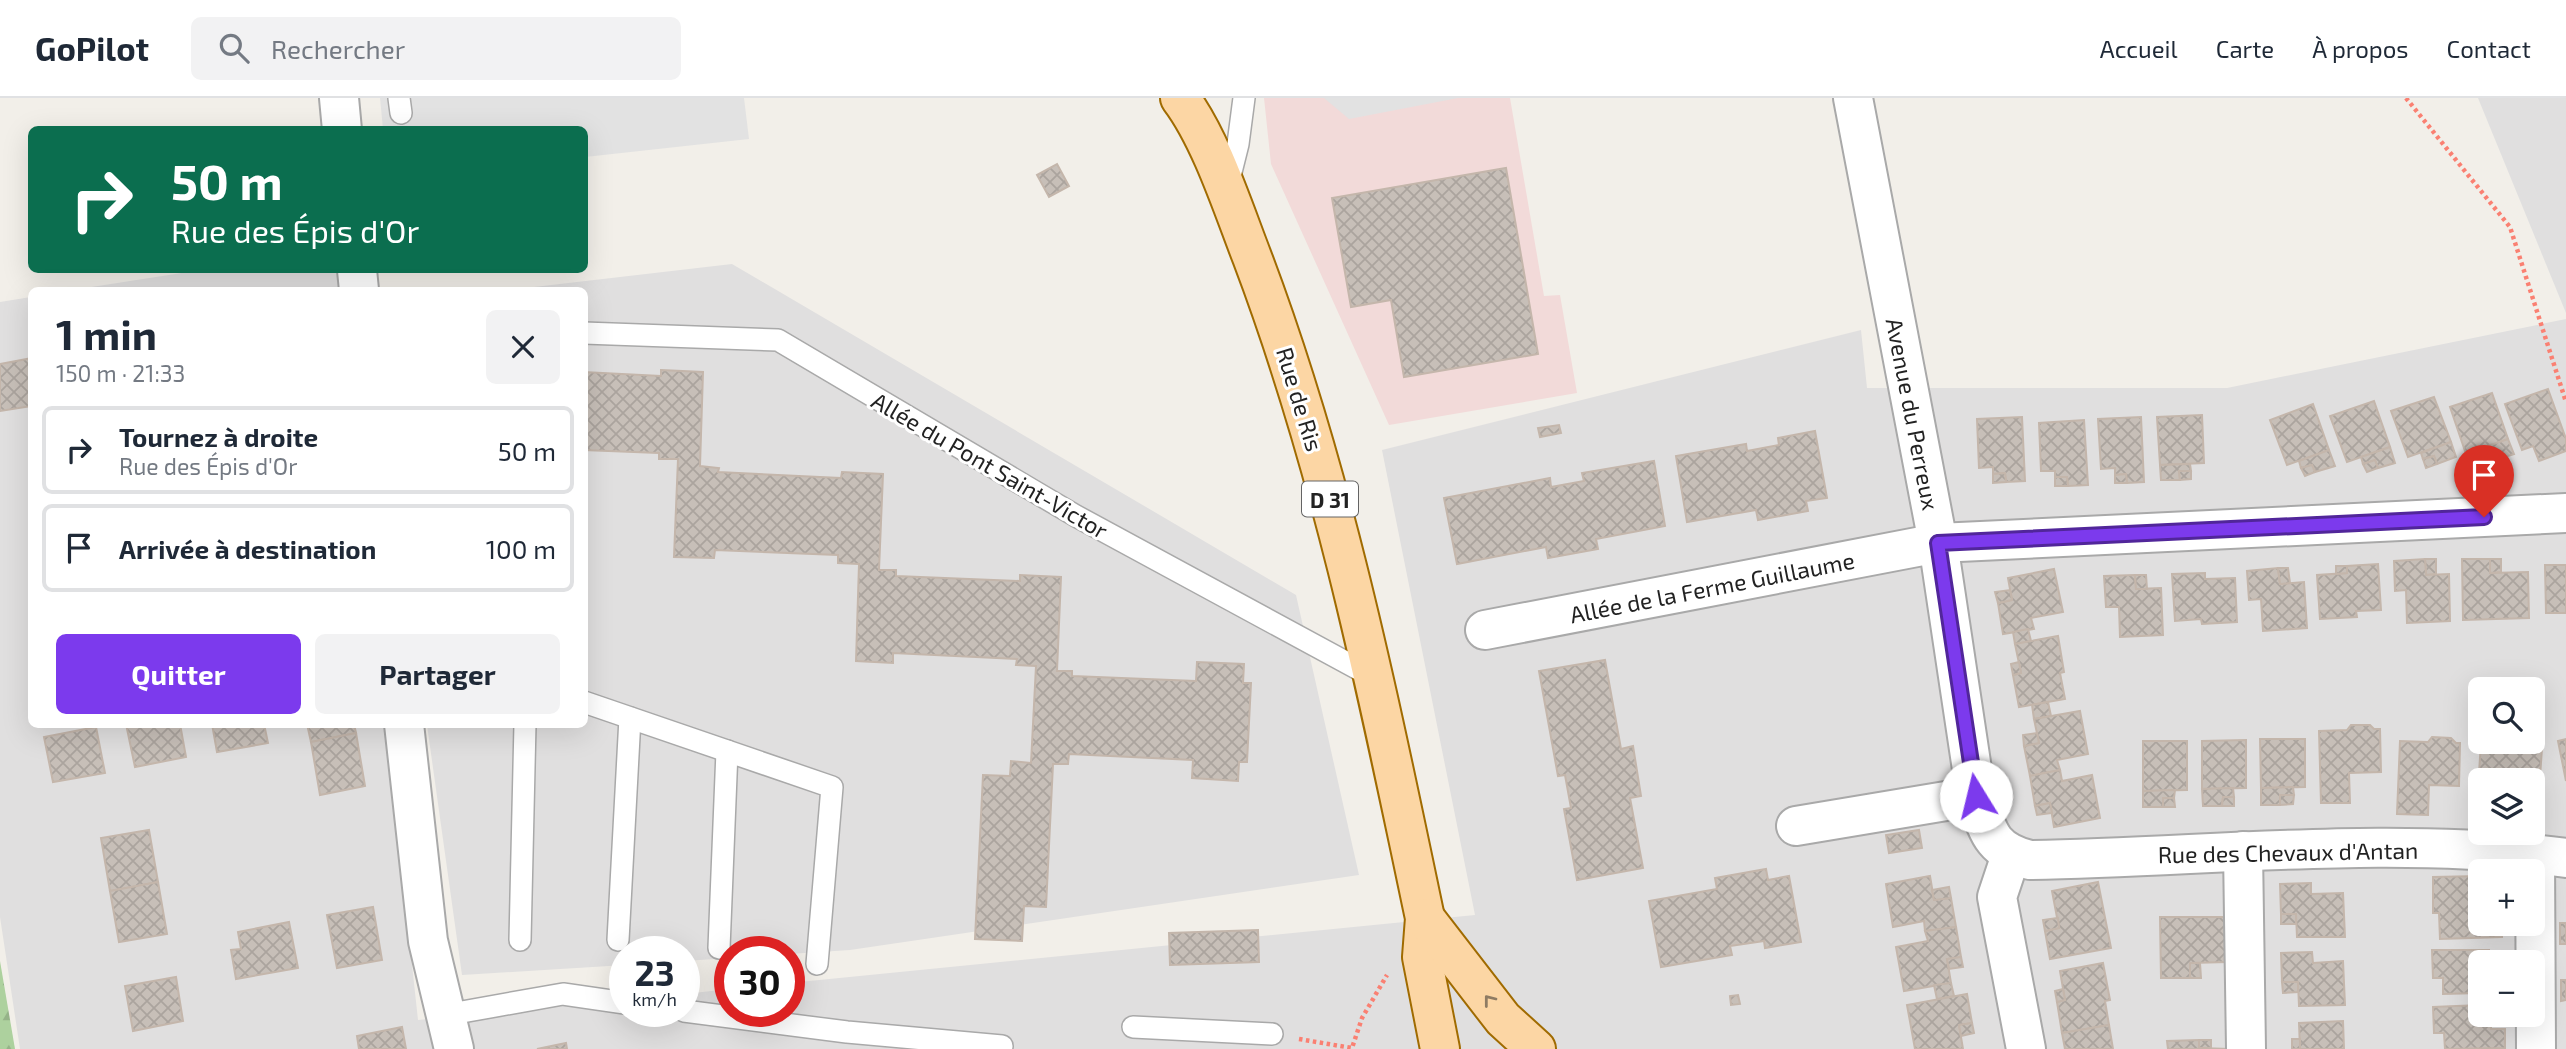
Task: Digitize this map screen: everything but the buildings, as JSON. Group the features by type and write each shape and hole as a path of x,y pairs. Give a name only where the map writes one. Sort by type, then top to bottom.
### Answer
{"main road":[{"name":"Rue de Ris","path":"1180,98 1190,111 1226,189 1278,325 1339,529 1375,678 1425,918 1422,957 1440,1049"},
{"name":"Rue de Ris","path":"1425,918 1503,1019 1536,1049"}],"street":[{"path":"339,98 342,126"},
{"name":"Avenue du Perreux","path":"1853,98 1938,543 1976,796 1989,834 2011,855"},
{"name":"Allée de la Ferme Guillaume","path":"1485,630 1938,543 2566,513"},
{"path":"404,728 428,941 449,1032"},
{"path":"1796,826 1976,796"},
{"name":"Rue des Chevaux d'Antan","path":"2011,855 2038,860 2397,846 2551,856"},
{"path":"2243,851 2246,1049"},
{"path":"2011,855 1997,897 2026,1049"},
{"path":"2536,1049 2551,856"}],"lane":[{"path":"1226,189 1238,145 1244,98"},
{"name":"Allée du Pont Saint-Victor","path":"588,333 778,340 1076,516 1375,678"},
{"path":"588,703 832,787 817,964"},
{"path":"618,936 630,718"},
{"path":"520,940 525,728"},
{"path":"719,936 727,751"},
{"path":"449,1032 563,994 609,1001"},
{"path":"700,1012 847,1032 1002,1045"},
{"path":"1133,1027 1177,1039 1272,1034"}],"path":[{"path":"2406,98 2510,227 2566,402"},
{"path":"1272,1034 1352,1048 1362,1018 1387,975 1422,957"}],"shaded area":[{"path":"380,98 744,98 749,139 588,157 588,126 383,126"},
{"path":"1264,98 1510,98 1544,296 1560,295 1577,393 1389,425 1271,164"},
{"path":"1324,98 1458,98 1349,119"},
{"path":"2478,98 2566,98 2566,313"},
{"path":"732,264 1296,595 1359,875 850,950 805,953 805,936 714,936 714,959 700,960 700,936 609,936 609,966 462,975 427,728 588,728 588,287 533,287"},
{"path":"182,273 338,273 341,287 91,287"},
{"path":"28,297 28,728 386,728 418,1020 609,1002 609,1027 700,1027 700,992 714,991 714,1027 805,1027 805,981 1475,915 1382,450 1861,330 1867,388 2227,388 2566,319 2566,1049 20,1049 0,917 0,302"}],"green space":[{"path":"0,961 15,1049 0,1049"}],"route":[{"path":"1976,796 1938,543 2484,517"}]}
